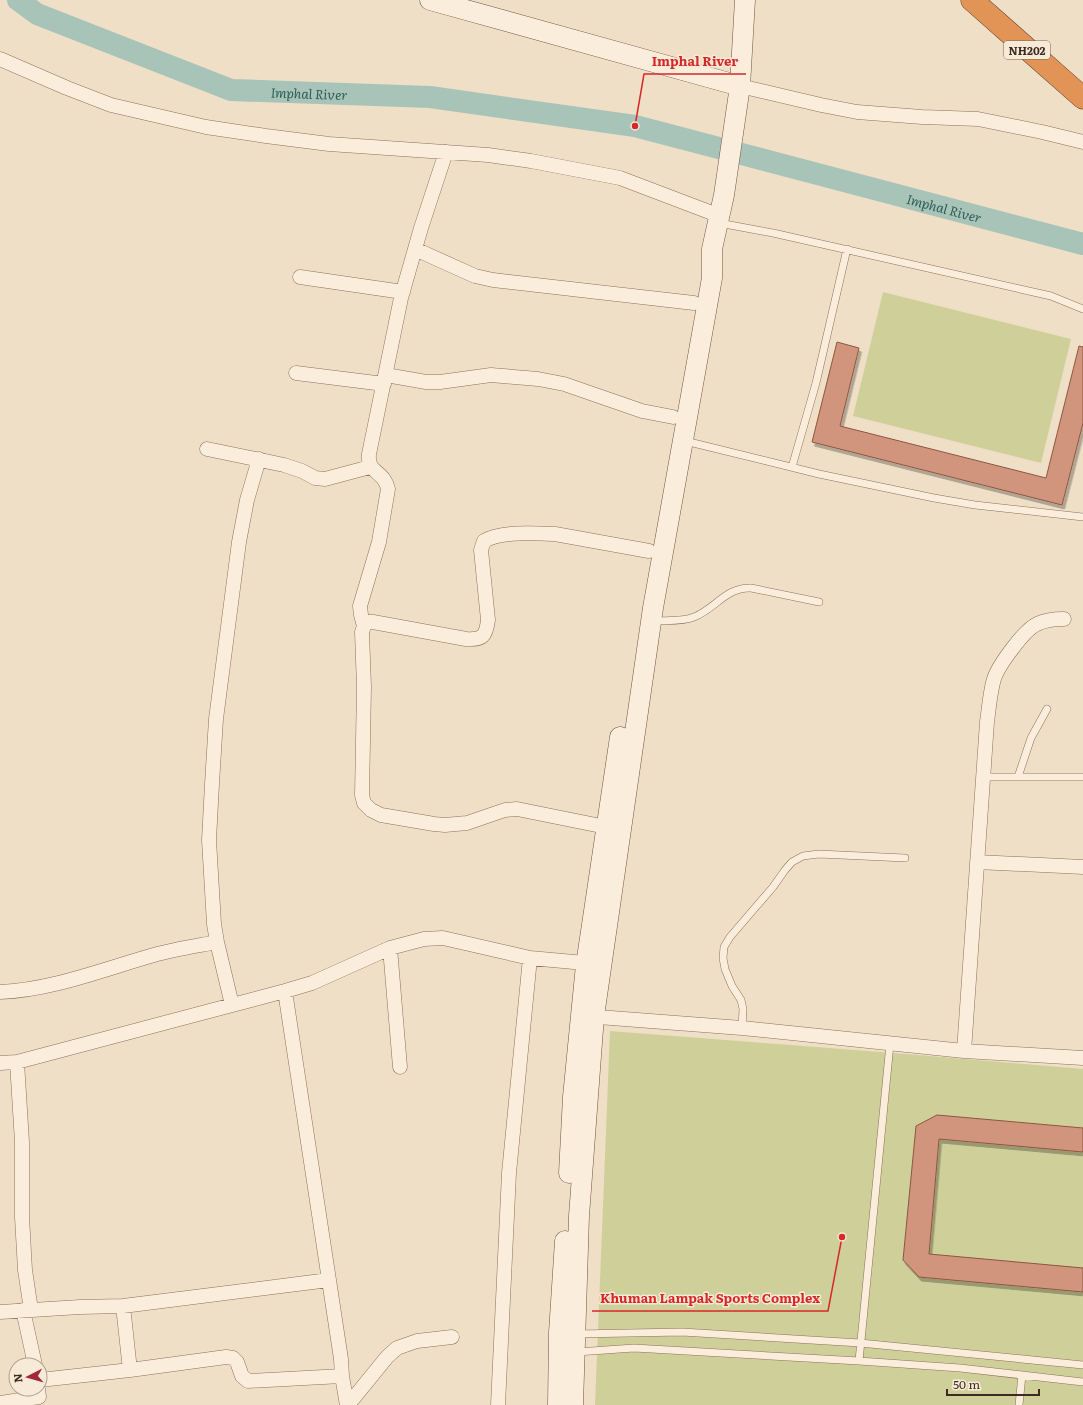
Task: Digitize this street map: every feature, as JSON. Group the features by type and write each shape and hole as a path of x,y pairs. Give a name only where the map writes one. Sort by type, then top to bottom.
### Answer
{"highway":[{"name":"NH202","path":"974,1 1083,98"}],"main road":[{"path":"614,829 649,551 700,274 712,249 724,195 740,91 745,0"},
{"path":"442,2 740,91"},
{"path":"558,1405 567,1343 573,1097 588,1016 594,964 598,894 614,829 712,278 712,249"},
{"path":"567,1343 573,1405"}],"street":[{"path":"0,59 111,105 206,127 329,144 488,155 531,161 620,178 719,219"},
{"path":"740,91 857,112 922,118 978,119 1083,142"},
{"path":"364,626 360,615 360,606 379,542 388,489 387,482 381,475 370,467 369,454 403,292 446,152"},
{"path":"415,249 475,276 493,280 694,303"},
{"path":"300,277 403,292"},
{"path":"296,373 426,382 440,382 490,375 520,376 564,384 642,411 673,417"},
{"path":"208,448 284,464 315,478 325,480 370,467"},
{"path":"232,1005 217,942 213,911 209,840 216,719 239,542 247,500 259,459"},
{"path":"614,829 517,809 505,810 467,823 445,825 381,815 370,810 364,804 362,795 364,708 362,632 367,622 373,622 466,639 474,640 483,636 487,631 488,620 481,550 484,541 490,537 498,535 540,533 555,534 649,551"},
{"path":"964,1051 987,722 993,680 998,669 1029,628 1049,620 1064,619"},
{"path":"978,862 1083,867"},
{"path":"0,1063 17,1062 285,991 312,983 390,948 424,939 443,938 535,958 594,964"},
{"path":"0,992 14,992 62,982 156,954 217,942"},
{"path":"390,948 400,1067"},
{"path":"498,1405 509,1172 535,958"},
{"path":"285,991 347,1405"},
{"path":"588,1016 742,1028 964,1051 1083,1058"},
{"path":"17,1062 22,1142 23,1225 27,1310 34,1357"},
{"path":"0,1312 123,1306 329,1280"},
{"path":"123,1306 130,1370"},
{"path":"347,1405 387,1357 397,1348 417,1341 452,1337"},
{"path":"48,1379 226,1357 233,1358 237,1362 242,1376 248,1381 342,1376"},
{"path":"0,1402 39,1397"}],"lane":[{"path":"719,219 773,233 1051,296 1083,309"},
{"path":"792,467 816,383 847,249"},
{"path":"683,440 792,467 934,498 975,505 1083,517"},
{"path":"651,622 692,618 700,615 727,595 742,587 818,602"},
{"path":"1018,777 1031,738 1048,708"},
{"path":"984,777 1083,777"},
{"path":"742,1028 743,1009 741,1000 732,986 725,969 723,958 724,947 730,936 773,887 792,862 804,856 819,854 905,858"},
{"path":"859,1361 890,1044"},
{"path":"567,1343 682,1332 860,1343 1083,1366"},
{"path":"567,1343 960,1368 1083,1382"},
{"path":"1019,1405 1022,1375"}],"green space":[{"path":"883,292 1071,339 1041,463 853,416"},
{"path":"610,1031 1083,1069 1083,1405 595,1405"}],"building":[{"path":"837,342 859,348 840,426 1046,478 1079,346 1083,347 1083,423 1062,505 812,442"},
{"path":"937,1115 1083,1128 1083,1152 939,1139 929,1254 1083,1268 1083,1292 919,1277 903,1260 916,1126"}],"waterway":[{"name":"Imphal River","path":"18,0 37,14 231,90 430,97 635,126 1083,244"}],"place":[{"name":"Imphal River","path":"635,126"},
{"name":"Khuman Lampak Sports Complex","path":"842,1237"}]}
